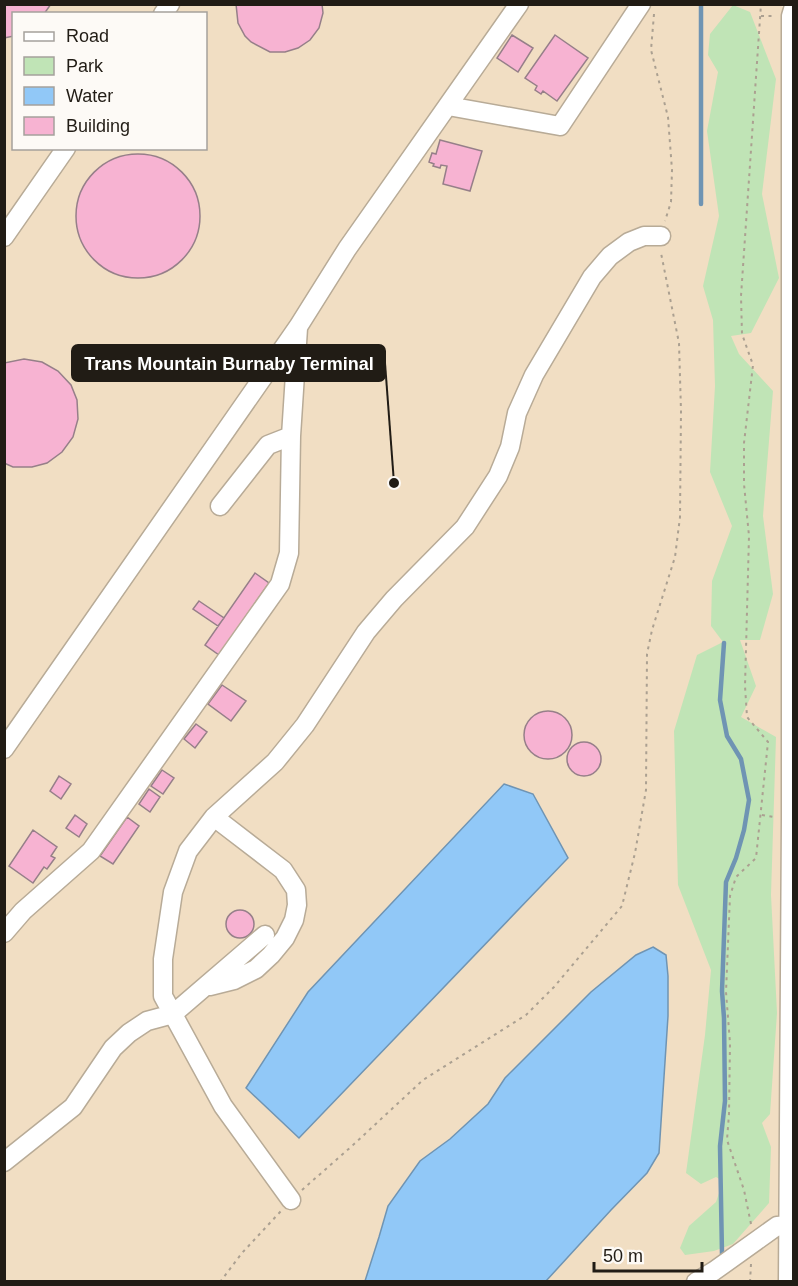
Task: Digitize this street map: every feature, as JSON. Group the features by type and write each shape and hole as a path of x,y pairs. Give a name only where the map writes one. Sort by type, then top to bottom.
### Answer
{"street":[{"path":"4,748 298,327 347,249 519,4"},
{"path":"448,106 560,126 642,4"},
{"path":"788,11 791,16 788,1281"},
{"path":"4,237 65,150"},
{"path":"291,1200 223,1106 163,996 163,959 173,892 188,851 214,817 275,762 305,725 366,633 394,599 465,527 498,476 510,447 517,413 534,375 592,277 610,256 629,242 644,236 661,236"},
{"path":"4,933 22,911 91,851 280,584 289,553 291,436 298,327"},
{"path":"220,506 268,445 291,436"},
{"path":"205,987 234,980 256,969 271,956 285,938 294,920 297,905 296,890 283,870 214,817"},
{"path":"4,1162 73,1107 113,1048 129,1033 147,1021 173,1014 265,935"},
{"path":"696,1281 714,1271 777,1226 789,1225"}],"path":[{"path":"220,1281 242,1253 291,1200 423,1080 525,1015 554,987 622,906 635,853 646,790 647,654 652,630 675,557 680,517 679,343 661,255 661,236 671,202 672,170 668,117 651,50 655,4"},
{"path":"751,1223 744,1190 727,1140 730,1043 726,992 730,896 736,877 756,858 768,742 747,717 745,686 749,536 744,484 744,453 753,365 742,334 741,296 761,4"},
{"path":"761,16 788,11"},
{"path":"761,814 789,827"},
{"path":"750,1281 751,1256"}],"shaded area":[{"path":"5,5 781,5 783,16 781,1281 5,1282"}],"green space":[{"path":"733,5 750,12 776,79 762,194 779,278 751,333 731,336 739,354 773,391 763,516 773,594 760,640 740,640 756,686 741,717 776,737 771,895 777,1013 770,1114 762,1123 771,1147 769,1203 733,1244 714,1251 685,1255 680,1248 689,1226 716,1202 723,1181 716,1177 701,1184 686,1173 705,1035 711,970 678,885 674,731 697,655 723,642 711,626 712,581 732,526 710,472 715,386 713,320 703,286 719,216 707,131 718,72 708,55 710,34"}],"water":[{"path":"504,784 533,794 568,858 299,1138 246,1088 308,992"},
{"path":"653,947 666,955 668,1016 659,1153 647,1173 546,1281 365,1281 388,1206 420,1161 450,1139 488,1104 505,1078 591,992 636,955"}],"building":[{"path":"4,4 51,4 45,12 12,12 12,36 4,38"},
{"path":"236,4 322,4 323,13 319,28 310,40 298,48 285,52 270,52 251,42 245,36 238,23"},
{"path":"512,35 533,48 518,72 497,58"},
{"path":"555,35 588,58 557,101 543,91 541,94 535,90 537,86 525,78"},
{"path":"440,140 482,151 470,191 443,184 447,166 441,165 440,168 429,162 432,153 436,154"},
{"path":"138,154 162,159 173,164 182,172 190,181 195,192 200,216 195,240 190,251 182,260 173,268 162,273 138,278 114,273 103,268 94,260 86,251 81,240 76,216 81,192 86,181 94,172 103,164 114,159"},
{"path":"24,359 42,362 58,371 71,385 77,400 78,419 73,437 62,452 47,463 32,467 13,467 4,463 4,363"},
{"path":"255,573 269,583 219,655 205,645"},
{"path":"199,601 224,618 218,626 193,609"},
{"path":"222,685 246,701 231,721 208,704"},
{"path":"543,711 553,711 568,721 572,735 571,744 562,755 553,759 543,759 528,749 524,740 524,730 534,715"},
{"path":"196,724 207,732 195,748 184,739"},
{"path":"584,742 596,747 601,759 596,771 584,776 572,771 567,759 572,747"},
{"path":"162,770 174,778 163,794 151,786"},
{"path":"59,776 71,784 61,799 50,791"},
{"path":"149,789 160,797 150,812 139,804"},
{"path":"75,815 87,824 79,837 66,828"},
{"path":"127,817 139,826 113,864 100,856"},
{"path":"33,830 57,847 51,856 55,858 47,869 44,867 33,883 9,866"},
{"path":"240,910 250,914 254,924 250,934 240,938 230,934 226,924 230,914"}],"waterway":[{"path":"701,4 701,204"},
{"path":"722,1254 720,1146 725,1101 722,991 726,882 744,830 749,800 741,759 727,736 720,700 724,643"}],"place":[{"name":"Trans Mountain Burnaby Terminal","path":"394,483"}]}
